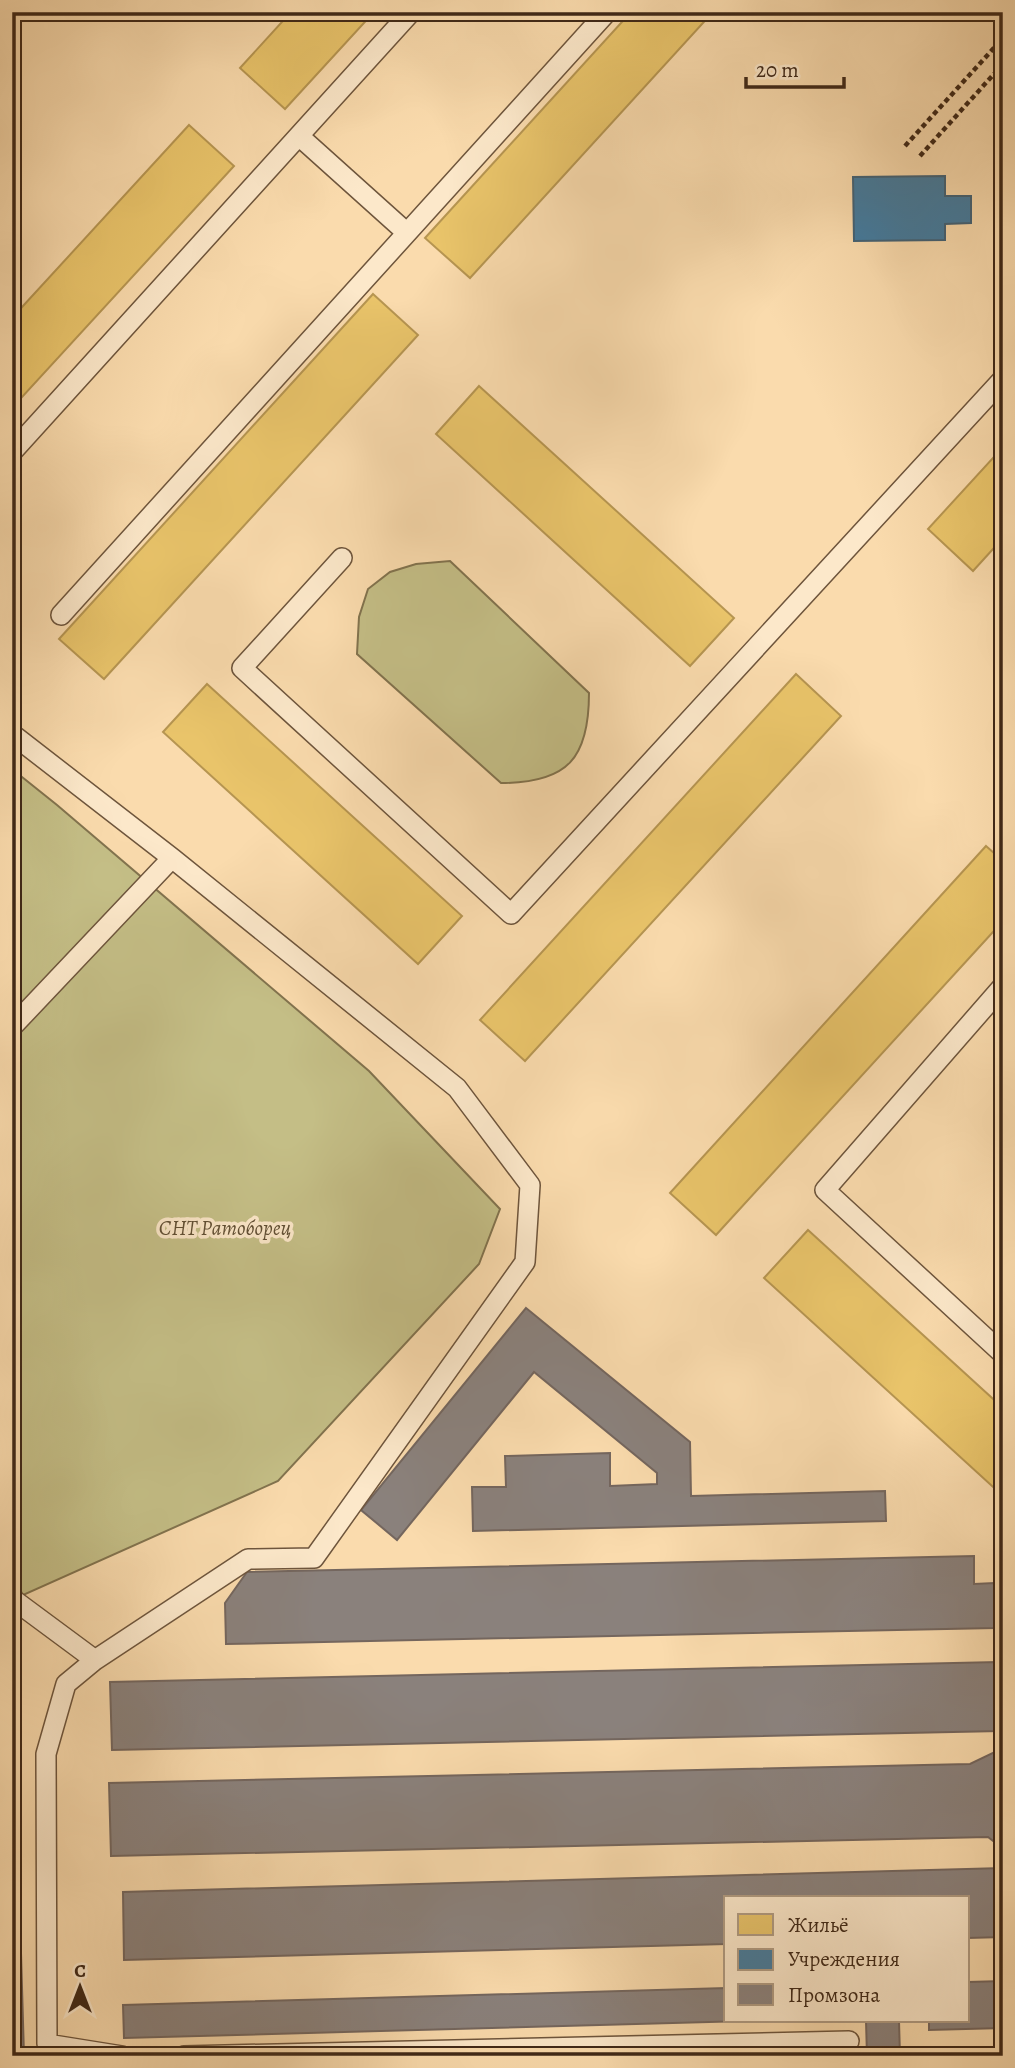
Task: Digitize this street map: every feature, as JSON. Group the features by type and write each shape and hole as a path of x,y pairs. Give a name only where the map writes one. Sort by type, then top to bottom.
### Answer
{"lane":[{"path":"12,452 411,12"},
{"path":"61,615 607,12"},
{"path":"299,136 407,233"},
{"path":"342,558 242,668 510,914 1003,379"},
{"path":"12,734 172,858 457,1088 530,1185 525,1262 314,1558 248,1559 95,1660 66,1684 46,1754 47,2044 122,2056"},
{"path":"12,1027 172,858"},
{"path":"1003,986 825,1190 1003,1354"},
{"path":"12,1596 95,1660"},
{"path":"184,2056 849,2040"}],"path":[{"path":"905,146 1003,38"},
{"path":"920,156 1003,64"}],"green space":[{"path":"450,561 589,693 585,734 579,750 558,772 524,782 501,783 357,654 359,617 368,589 390,572 416,564"},
{"name":"СНТ Ратоборец","path":"12,769 369,1071 500,1209 479,1264 278,1481 12,1600"}],"building: Жильё":[{"path":"291,12 374,12 285,109 240,68"},
{"path":"631,12 713,12 470,278 425,238"},
{"path":"189,125 234,166 12,408 12,318"},
{"path":"373,294 418,335 104,679 59,639"},
{"path":"479,386 734,618 690,666 436,434"},
{"path":"1003,447 1003,538 973,571 928,529"},
{"path":"796,674 841,716 525,1061 480,1020"},
{"path":"207,684 462,916 418,964 163,732"},
{"path":"986,846 1003,861 1003,921 716,1235 670,1193"},
{"path":"808,1230 1003,1408 1003,1496 764,1278"}],"building: Учреждения":[{"path":"945,176 945,196 971,196 971,223 945,224 945,240 854,241 853,177"}],"building: Промзона":[{"path":"526,1308 690,1442 691,1496 885,1491 886,1521 473,1531 472,1487 506,1487 505,1456 610,1453 610,1486 657,1484 657,1473 534,1372 397,1540 361,1510"},
{"path":"974,1556 974,1584 994,1583 995,1628 226,1644 225,1603 247,1572"},
{"path":"12,1644 24,2056 12,2056"},
{"path":"998,1662 1000,1731 112,1750 110,1682"},
{"path":"1003,1748 1002,1848 988,1837 111,1856 109,1783 970,1764"},
{"path":"1003,1868 1003,1937 970,1938 970,1896 724,1896 724,1944 124,1960 123,1892"},
{"path":"1003,1981 1003,2028 929,2030 929,2022 970,2022 970,1982"},
{"path":"724,1988 724,2022 124,2038 123,2005"},
{"path":"866,2022 899,2022 900,2056 867,2056"}]}
